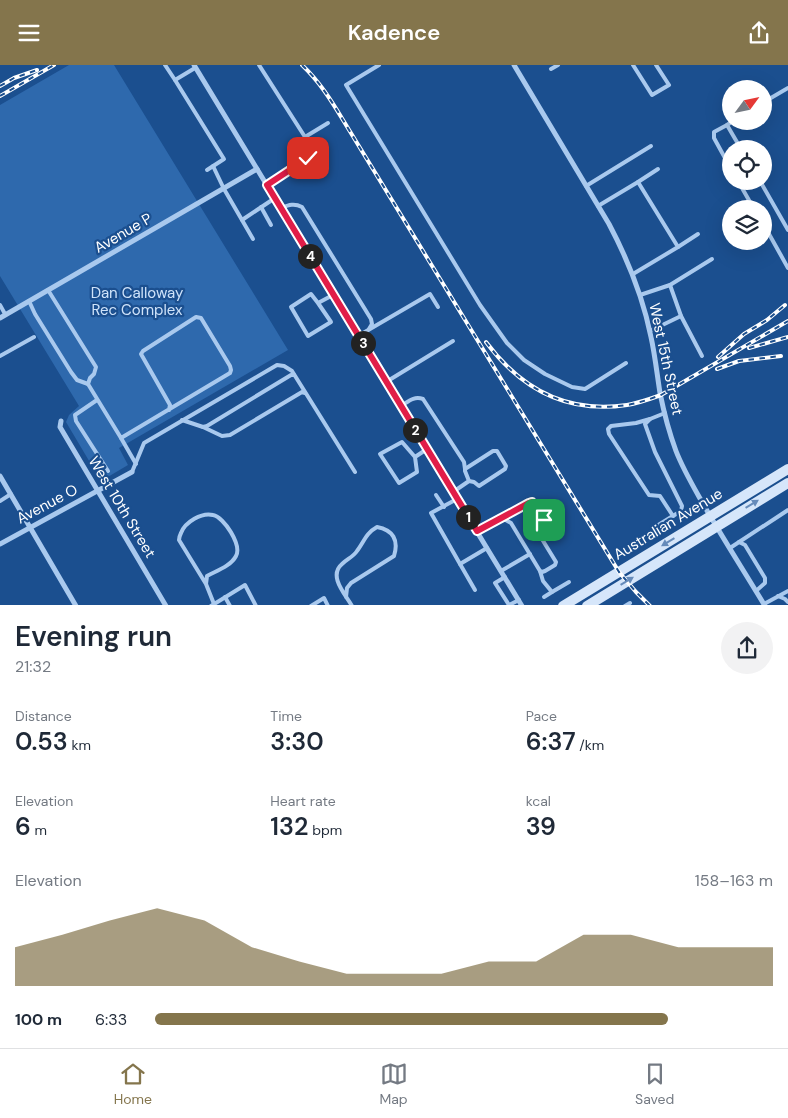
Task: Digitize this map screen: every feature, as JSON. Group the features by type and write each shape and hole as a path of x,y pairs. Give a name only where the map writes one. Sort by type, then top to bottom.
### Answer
{"main road":[{"name":"Australian Avenue","path":"563,605 788,469"},
{"name":"Australian Avenue","path":"587,605 788,483"}],"street":[{"name":"West 15th Street","path":"514,65 622,248 633,274 650,331 665,413 677,453 689,480 764,605"},
{"path":"195,66 522,605"},
{"name":"Avenue P","path":"3,316 257,169"},
{"name":"West 10th Street","path":"61,421 60,427 166,605"},
{"name":"Avenue O","path":"0,544 132,472"},
{"path":"0,477 76,605"}],"lane":[{"path":"166,65 224,159 207,170"},
{"path":"259,65 305,137 308,158 267,185"},
{"path":"379,65 346,85 480,305 507,343 524,360 545,374 572,387 585,389 626,363"},
{"path":"551,69 558,65"},
{"path":"632,65 652,95 669,85 656,65"},
{"path":"175,79 195,66"},
{"path":"772,98 788,88"},
{"path":"305,137 328,123"},
{"path":"722,128 714,132 714,138 722,153"},
{"path":"586,186 651,146"},
{"path":"213,166 253,239"},
{"path":"598,206 658,169"},
{"path":"638,182 678,247"},
{"path":"765,190 788,230"},
{"path":"242,220 274,198"},
{"path":"281,208 290,205 302,207 371,319 372,325 369,329"},
{"path":"261,207 271,225"},
{"path":"633,274 698,234"},
{"path":"772,239 788,268"},
{"path":"640,295 670,285 712,259"},
{"path":"670,285 681,316 702,356"},
{"path":"48,291 96,367 88,384"},
{"path":"311,294 318,303 330,322 308,336 291,307 311,294"},
{"path":"358,336 430,294 438,307"},
{"path":"318,303 333,295"},
{"path":"30,301 34,314 71,372 77,380 88,384 136,464"},
{"path":"0,305 3,316"},
{"path":"650,331 681,316"},
{"path":"121,438 169,410 230,373 230,366 201,318 196,317 141,354 170,405 169,410"},
{"path":"0,355 34,337"},
{"path":"386,382 453,341"},
{"path":"132,472 144,443 277,365 284,366 292,371 355,472"},
{"path":"202,427 294,375"},
{"path":"182,420 222,437 230,435 302,392 305,393"},
{"path":"401,406 414,398 423,399 464,463 469,481"},
{"path":"97,399 75,415 76,421 108,471"},
{"path":"665,413 636,423 611,426 608,429 609,434 648,495 660,496 673,516"},
{"path":"650,419 645,424 648,433 682,506 681,511 655,527"},
{"path":"402,442 415,457 417,472 399,483 380,454 402,442"},
{"path":"415,457 427,449"},
{"path":"453,493 469,481 474,481 479,486 505,469 506,466 497,451 494,451 466,469"},
{"path":"0,501 11,495"},
{"path":"436,495 444,507"},
{"path":"457,499 431,513 475,590"},
{"path":"477,531 532,502 544,520 537,531 556,562 556,565 545,571 540,571"},
{"path":"730,548 788,510"},
{"path":"206,584 207,576 230,563 237,556 237,546 221,519 214,515 205,514 192,520 181,531 178,540 206,584 213,605 245,585 256,605"},
{"path":"500,518 511,523 540,571 543,581 552,592"},
{"path":"346,597 347,588 351,583 394,556 396,544 389,531 377,527 370,530 353,556 338,568 336,575 339,585 346,597 352,605"},
{"path":"739,542 745,545 765,578 765,583 756,591"},
{"path":"460,564 487,548"},
{"path":"519,600 509,605 495,583 503,574 530,554"},
{"path":"544,597 569,582"},
{"path":"764,605 788,591"},
{"path":"225,597 230,605"},
{"path":"778,597 788,602"},
{"path":"312,605 324,598 328,605"},
{"path":"625,605 630,603"}],"green space":[{"name":"Dan Calloway Rec Complex","path":"69,65 114,65 288,350 119,448 128,465 101,481 66,422 69,415 79,406 0,276 0,105"}],"railway":[{"path":"0,96 54,65"},
{"path":"302,65 334,105 619,572 649,605"},
{"path":"0,86 14,78 37,70"},
{"path":"718,357 744,334 767,320 785,305"},
{"path":"486,342 514,373 530,385 565,401 585,406 605,407 627,405 661,395 788,321"},
{"path":"749,348 788,337"},
{"path":"717,369 739,361 781,356"}],"route":[{"path":"308,158 267,185 477,531 532,502 544,520"}]}
